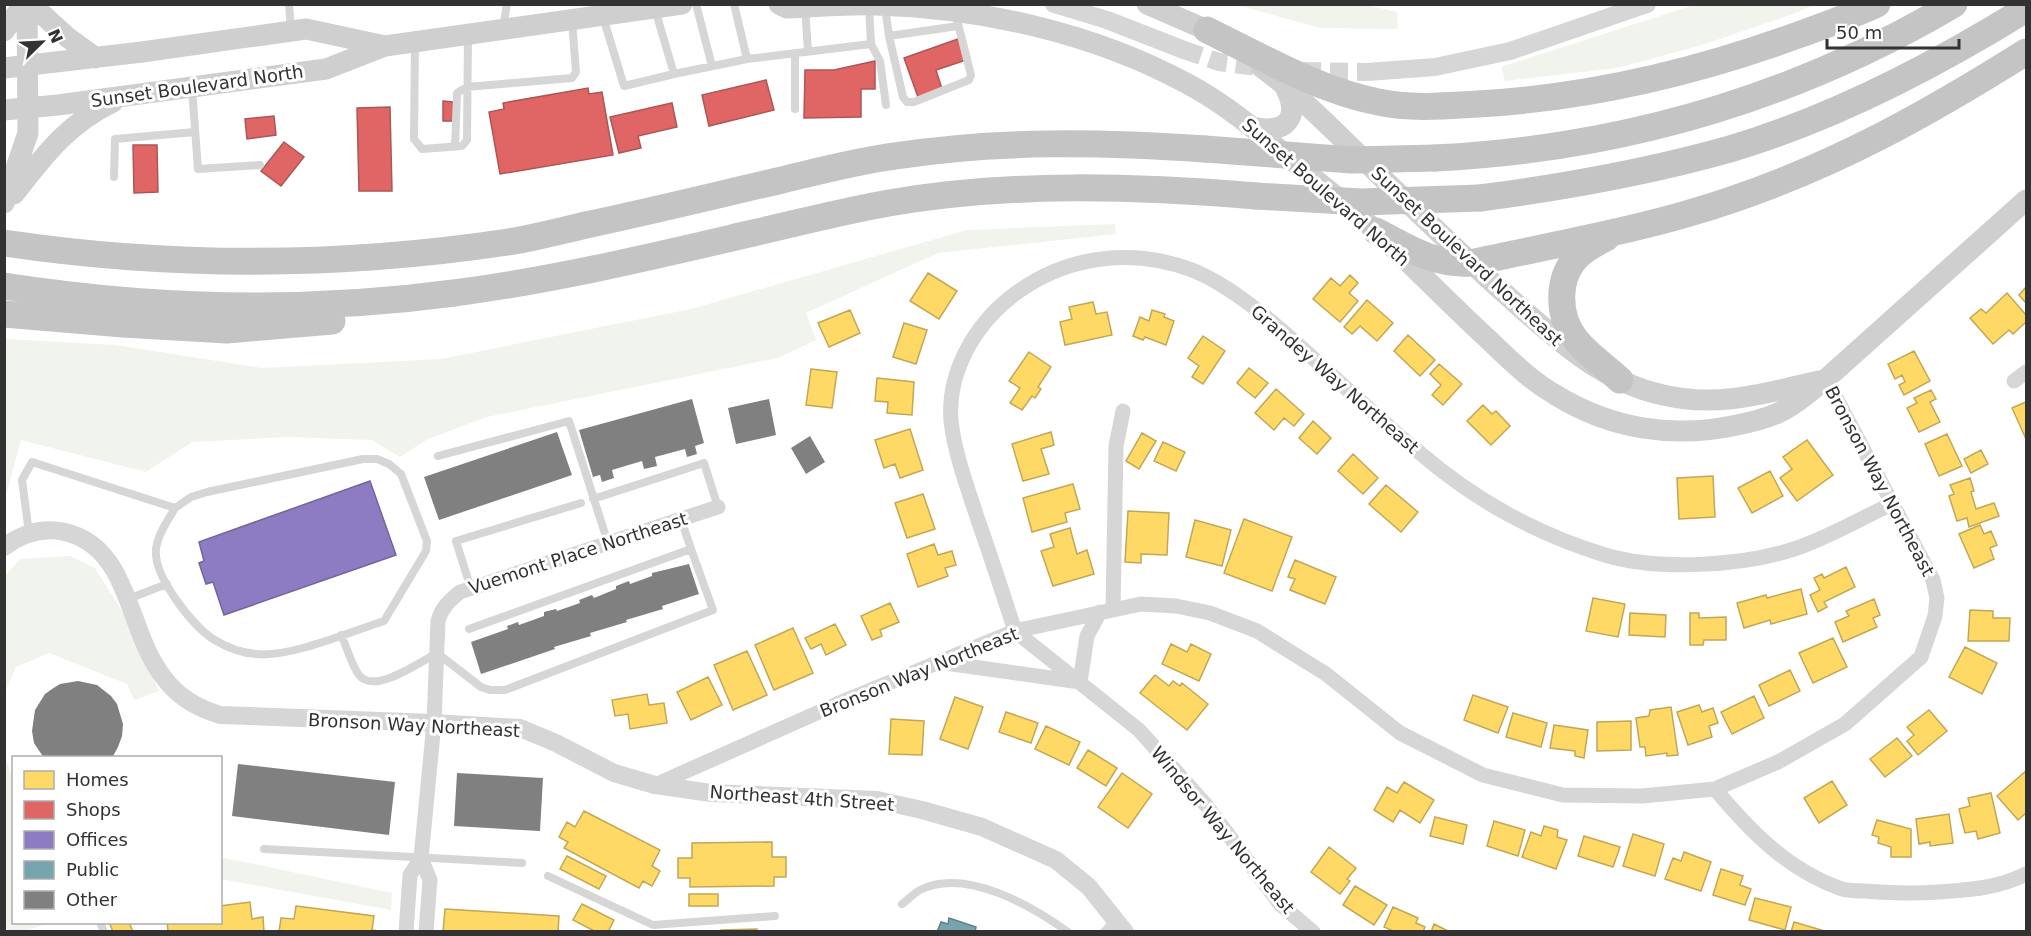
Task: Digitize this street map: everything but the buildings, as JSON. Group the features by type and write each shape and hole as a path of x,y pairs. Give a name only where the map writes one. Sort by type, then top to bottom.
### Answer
{"highway":[{"path":"1206,30 1325,86 1378,102 1422,107 1520,102 1628,86 1715,64 1849,18 1877,4"},
{"path":"4,243 87,254 193,262 300,261 407,254 527,238 650,212 841,165 894,156 1027,143 1125,144 1352,160 1435,159 1494,155 1611,137 1708,113 1779,89 1853,58 1954,4"},
{"path":"4,314 227,330 346,319 451,294 600,268 836,214 890,203 948,195 1068,188 1190,191 1361,202 1480,198 1538,190 1628,175 1743,144 1839,109 1936,62 2026,9"},
{"path":"1376,231 1439,262 1470,263 1623,229 1729,201 1816,168 1913,121 2026,52"},
{"path":"1620,380 1576,340 1563,314 1561,296 1563,282 1578,256 1593,244 1623,229"},
{"path":"9,287 114,300 232,306 306,305 451,294"}],"main road":[{"path":"4,31 27,4"},
{"path":"27,4 96,58"},
{"path":"4,205 28,133 27,4"},
{"name":"Sunset Boulevard North","path":"4,110 326,69 385,46 572,20 601,10 655,8 682,4"},
{"path":"1147,4 1206,30 1284,84 1293,105 1288,121 1275,129 1252,127"},
{"name":"Sunset Boulevard North","path":"793,6 877,5 936,9 956,19 1034,26 1087,41 1188,83 1252,127 1376,231 1435,290 1526,374 1553,394 1587,412 1621,424 1648,430 1686,433 1713,430 1750,423 1780,412 1826,379"},
{"name":"Sunset Boulevard North","path":"4,68 96,58 306,29 385,46"},
{"name":"Sunset Boulevard Northeast","path":"1284,84 1470,263 1576,355 1620,380 1661,395 1710,401 1731,400 1761,396 1826,379 2026,200"},
{"path":"4,205 67,131 98,109 133,94"}],"street":[{"path":"1054,4 1107,20 1184,50"},
{"path":"1367,72 1435,67 1510,51 1647,4"},
{"name":"Grandey Way Northeast","path":"1015,631 966,484 954,438 951,418 954,384 960,363 968,347 978,331 999,307 1026,285 1055,270 1090,260 1128,256 1163,261 1195,271 1267,317 1422,455 1486,502 1540,531 1610,556 1653,562 1694,564 1768,556 1798,548 1894,503"},
{"name":"Bronson Way Northeast","path":"4,547 29,533 64,530 89,543 103,555 114,570 149,656 179,695 200,709 220,715 520,728 556,743 614,773 655,785 837,704 1015,631 1141,604 1176,606 1210,613 1257,631 1326,674 1400,733 1483,775 1563,795 1642,796 1715,789 1778,762 1845,724 1921,657 1935,616 1937,598 1933,580 1826,379"},
{"path":"938,662 1080,682 1087,636 1107,611 1116,446 1123,411"},
{"name":"Vuemont Place Northeast","path":"406,932 410,875 420,858 434,723 438,621 441,610 460,592 718,507"},
{"name":"Windsor Way Northeast","path":"1015,631 1138,730 1206,805 1280,904 1313,932"},
{"name":"Northeast 4th Street","path":"655,785 711,792 877,800 982,827 1056,860 1089,887 1115,928"},
{"path":"1715,789 1740,819 1775,852 1805,872 1844,890 1902,894 1977,889 2009,883 2026,874"},
{"name":"Vuemont Place Northeast","path":"420,858 430,880 426,932"}],"lane":[{"path":"289,4 291,32"},
{"path":"502,30 507,4"},
{"path":"696,4 712,66"},
{"path":"734,4 747,59"},
{"path":"877,5 889,36 903,97 907,102 914,102 969,80 971,75 956,19 889,36"},
{"path":"877,5 871,44 880,61 886,105"},
{"path":"793,6 808,51"},
{"path":"655,8 674,74"},
{"path":"601,10 624,86 747,59 871,44"},
{"path":"467,87 572,78 576,72 572,20"},
{"path":"415,42 414,139 422,149 462,146 466,140 468,34"},
{"path":"795,53 795,109"},
{"path":"192,86 198,169 260,165"},
{"path":"114,177 115,139 195,132"},
{"path":"438,456 569,421 592,499 608,543"},
{"path":"377,459 389,464 401,474 427,541 426,551 384,621 282,654 256,654 232,649 213,639 192,620 166,584 158,567 156,550 162,531 176,508 191,497 352,462 377,459"},
{"path":"29,533 22,480 32,462 176,508"},
{"path":"592,499 704,463 718,507"},
{"path":"471,589 456,541 581,503"},
{"path":"341,635 359,676 367,681 384,681 437,653 481,687 490,690 505,690 713,610 681,519"},
{"path":"469,629 691,549"},
{"path":"126,600 166,584"},
{"path":"264,849 522,863"},
{"path":"548,876 652,928 775,916"},
{"path":"902,904 921,890 945,883 980,886 1046,916 1068,932"}],"shaded area":[{"path":"1363,4 1397,12 1398,29 1320,28 1237,5"},
{"path":"1694,5 1815,5 1702,45 1617,68 1505,81 1501,67"},
{"path":"1115,224 1116,234 938,253 806,313 816,340 778,358 487,417 428,439 400,457 372,440 287,437 192,442 146,472 21,440 5,499 5,339 115,345 262,368 441,359 691,309 967,230"},
{"path":"70,556 95,568 125,616 159,691 134,700 127,684 49,653 16,667 5,692 5,576 20,559"},
{"path":"5,756 12,776 12,924 47,924 24,931 5,931"},
{"path":"222,857 392,893 391,910 222,879"}],"tunnel":[{"path":"1184,50 1219,62 1272,69"},
{"path":"1303,71 1367,72"}]}
